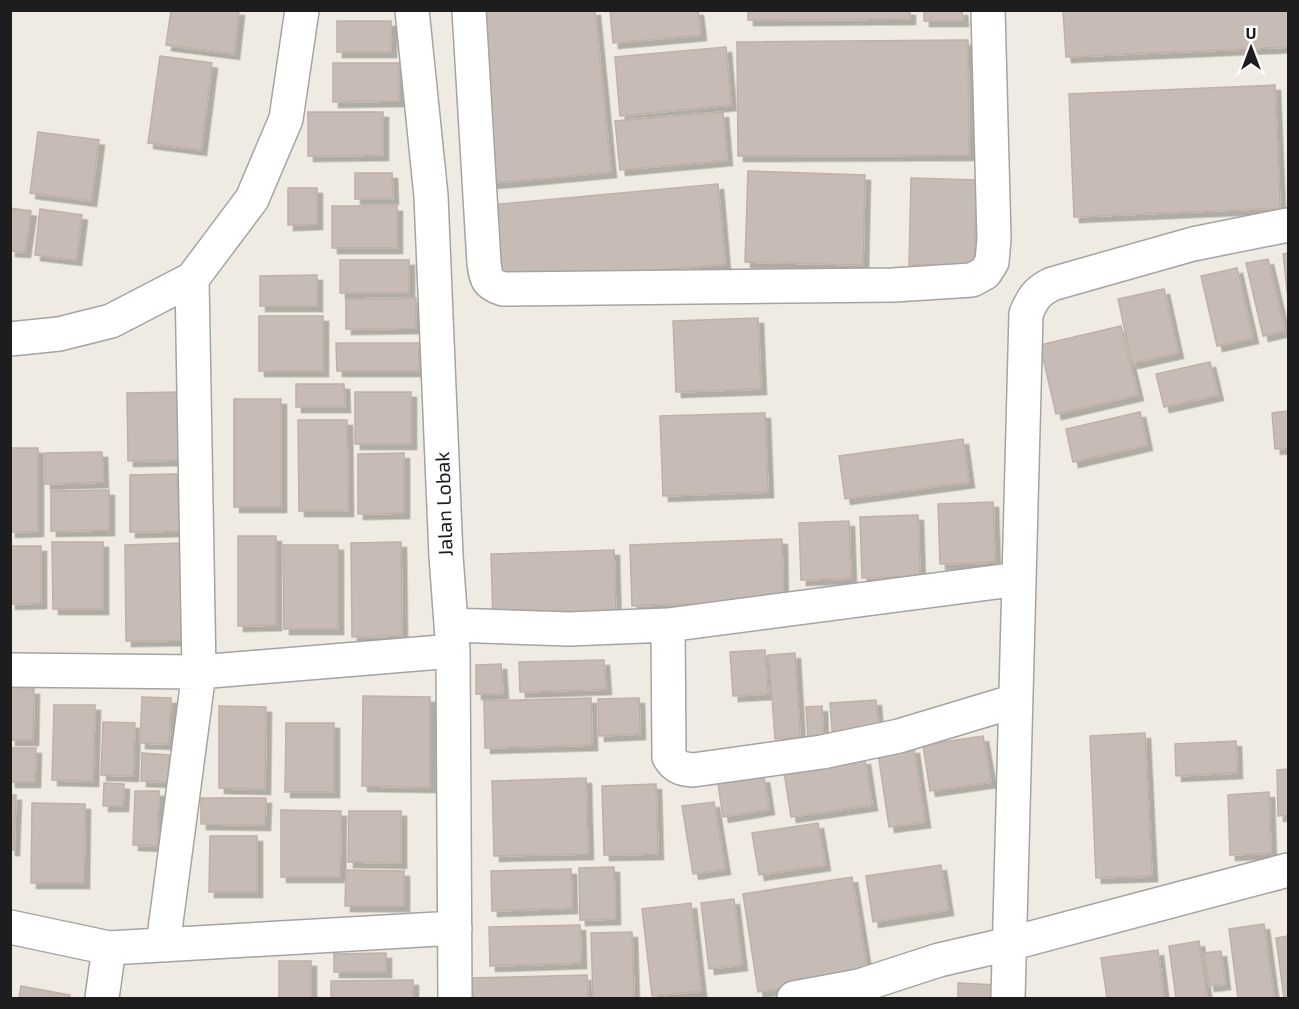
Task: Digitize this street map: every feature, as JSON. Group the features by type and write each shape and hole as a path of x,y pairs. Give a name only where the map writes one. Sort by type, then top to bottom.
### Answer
{"street":[{"path":"10,339 59,334 111,321 192,279 252,199 286,119 302,10"},
{"name":"Jalan Lobak","path":"412,10 431,196 446,556 452,638 455,999"},
{"path":"469,10 484,263 486,278 493,286 502,289 893,285 972,280 985,273 992,262 994,239 988,10"},
{"path":"1008,999 1024,353 1026,314 1031,299 1040,290 1052,284 1193,244 1288,225"},
{"path":"163,945 199,672 192,279"},
{"path":"10,670 199,672 452,638 569,629 668,625 1018,579"},
{"path":"668,625 669,757 674,764 683,769 693,770 822,752 899,736 1015,702"},
{"path":"794,999 859,986 939,960 1009,944 1288,870"},
{"path":"10,927 109,948 455,928"},
{"path":"102,999 109,948"}],"building":[{"path":"171,10 239,10 234,54 166,45"},
{"path":"475,10 595,10 611,172 492,183"},
{"path":"610,10 698,10 701,35 613,43"},
{"path":"748,10 910,10 910,19 748,20"},
{"path":"924,10 962,10 963,21 924,21"},
{"path":"1063,10 1288,10 1288,47 1066,57"},
{"path":"337,21 391,21 391,52 337,52"},
{"path":"968,40 969,155 738,156 737,42"},
{"path":"726,47 731,105 620,116 615,57"},
{"path":"160,56 212,63 201,150 148,143"},
{"path":"333,63 399,63 399,101 333,102"},
{"path":"1275,85 1280,208 1074,217 1069,94"},
{"path":"308,112 383,112 383,155 308,156"},
{"path":"723,112 727,160 620,170 615,121"},
{"path":"38,132 99,140 91,201 30,193"},
{"path":"748,171 865,175 863,265 745,262"},
{"path":"355,173 392,173 393,199 355,199"},
{"path":"911,178 977,180 974,266 909,265"},
{"path":"718,184 725,264 497,285 490,205"},
{"path":"288,188 317,188 317,224 288,225"},
{"path":"332,206 397,206 397,248 332,248"},
{"path":"10,208 31,211 25,252 10,251"},
{"path":"40,209 82,215 76,260 35,255"},
{"path":"1288,253 1288,299 1283,254"},
{"path":"1268,259 1285,331 1263,336 1246,263"},
{"path":"340,260 409,260 409,293 340,293"},
{"path":"1237,268 1253,338 1217,346 1201,276"},
{"path":"317,275 317,306 260,306 260,276"},
{"path":"1164,289 1178,353 1132,363 1118,299"},
{"path":"416,298 416,328 346,329 346,299"},
{"path":"259,316 323,316 323,371 259,371"},
{"path":"758,318 761,389 676,392 673,321"},
{"path":"1121,326 1138,395 1056,414 1040,345"},
{"path":"336,343 419,343 419,371 337,371"},
{"path":"1210,362 1218,395 1164,407 1156,374"},
{"path":"296,384 344,384 345,407 296,407"},
{"path":"181,392 182,460 128,461 127,393"},
{"path":"355,392 411,392 411,444 355,444"},
{"path":"234,399 281,399 281,507 234,507"},
{"path":"1288,411 1288,448 1275,449 1272,413"},
{"path":"1140,412 1147,445 1073,462 1066,429"},
{"path":"765,413 768,492 663,496 660,416"},
{"path":"298,420 347,420 348,511 299,511"},
{"path":"963,439 969,482 845,499 839,456"},
{"path":"10,448 38,448 38,531 10,532"},
{"path":"102,452 103,482 45,484 45,453"},
{"path":"404,453 404,513 358,514 358,454"},
{"path":"177,474 179,531 130,532 130,475"},
{"path":"109,490 109,530 51,531 51,491"},
{"path":"993,502 995,562 940,564 938,504"},
{"path":"918,515 920,576 862,578 860,517"},
{"path":"849,521 851,578 801,580 799,523"},
{"path":"238,536 276,536 276,625 238,626"},
{"path":"782,539 783,601 632,606 630,545"},
{"path":"52,542 103,542 103,609 53,609"},
{"path":"401,542 402,636 352,637 351,543"},
{"path":"183,543 184,640 126,641 125,545"},
{"path":"283,545 338,545 338,629 284,629"},
{"path":"10,546 41,546 41,603 10,604"},
{"path":"614,550 616,623 493,621 491,554"},
{"path":"765,650 768,694 733,696 730,652"},
{"path":"795,653 800,737 775,739 769,655"},
{"path":"604,660 606,689 520,692 519,662"},
{"path":"501,664 503,694 476,694 476,665"},
{"path":"10,689 34,689 33,740 10,740"},
{"path":"363,696 430,697 430,787 362,786"},
{"path":"142,697 171,698 169,744 140,743"},
{"path":"591,698 592,745 485,748 484,701"},
{"path":"639,698 640,734 599,736 598,699"},
{"path":"876,700 879,739 833,742 830,703"},
{"path":"54,705 95,705 93,781 52,780"},
{"path":"219,706 266,707 265,789 219,788"},
{"path":"822,706 823,737 808,739 806,707"},
{"path":"103,722 135,723 133,776 101,775"},
{"path":"286,723 334,723 334,792 285,792"},
{"path":"1145,733 1152,876 1096,878 1090,736"},
{"path":"983,736 991,782 930,791 923,745"},
{"path":"1236,741 1237,773 1176,776 1175,744"},
{"path":"10,748 36,748 35,782 10,782"},
{"path":"914,748 925,822 889,827 878,753"},
{"path":"142,753 169,755 168,782 141,781"},
{"path":"865,759 872,805 791,817 784,772"},
{"path":"1288,769 1288,815 1278,816 1277,770"},
{"path":"764,777 769,809 723,817 718,784"},
{"path":"586,778 588,854 494,856 492,781"},
{"path":"104,783 124,784 123,806 103,806"},
{"path":"656,784 658,854 604,855 602,786"},
{"path":"135,791 159,791 157,846 133,845"},
{"path":"1269,792 1271,853 1230,855 1228,795"},
{"path":"10,795 16,795 14,850 10,850"},
{"path":"201,798 266,798 265,825 201,824"},
{"path":"714,802 725,869 693,874 682,806"},
{"path":"32,803 85,804 84,883 31,883"},
{"path":"281,810 341,811 340,877 281,877"},
{"path":"349,811 401,811 401,863 348,862"},
{"path":"818,823 825,865 759,875 752,833"},
{"path":"210,836 257,836 257,892 209,892"},
{"path":"941,865 948,910 873,922 866,876"},
{"path":"614,867 615,919 580,920 579,868"},
{"path":"571,869 572,908 492,911 491,871"},
{"path":"346,870 404,871 404,906 345,906"},
{"path":"852,877 868,975 758,992 743,894"},
{"path":"734,899 742,965 709,969 701,903"},
{"path":"691,903 701,991 652,996 642,909"},
{"path":"1264,924 1274,998 1238,998 1229,929"},
{"path":"580,925 581,963 490,966 489,927"},
{"path":"632,932 634,998 593,998 591,933"},
{"path":"1288,936 1288,998 1284,998 1276,938"},
{"path":"1199,941 1207,998 1176,998 1169,946"},
{"path":"1158,950 1164,998 1107,998 1101,958"},
{"path":"1221,951 1225,984 1209,986 1204,953"},
{"path":"386,953 386,972 334,972 334,954"},
{"path":"279,961 311,961 311,998 279,998"},
{"path":"587,975 588,998 473,998 472,978"},
{"path":"413,980 413,998 331,998 331,981"},
{"path":"958,983 998,985 998,998 958,998"},
{"path":"21,986 70,995 69,998 19,998"}]}
